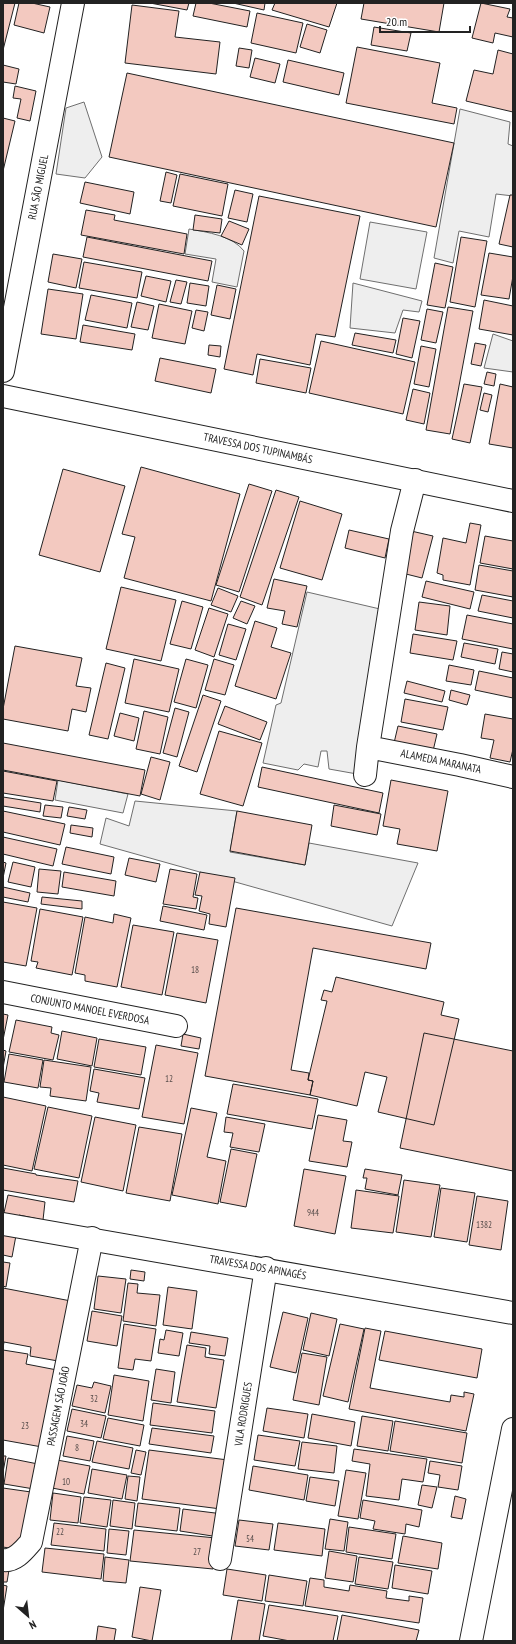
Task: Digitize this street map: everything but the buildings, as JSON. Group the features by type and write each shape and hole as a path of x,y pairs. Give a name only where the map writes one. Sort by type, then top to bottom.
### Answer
{"street":[{"name":"RUA SÃO MIGUEL","path":"3,371 73,3"},
{"name":"TRAVESSA DOS TUPINAMBÁS","path":"3,396 513,501"},
{"path":"365,775 368,747 402,531 414,480"},
{"name":"ALAMEDA MARANATA","path":"368,747 513,777"},
{"name":"CONJUNTO MANOEL EVERDOSA","path":"3,992 176,1026"},
{"name":"TRAVESSA DOS APINAGÉS","path":"3,1224 266,1268 513,1313"},
{"name":"PASSAGEM SÃO JOÃO","path":"5,1560 17,1557 31,1542 92,1238"},
{"name":"VILA RODRIGUES","path":"220,1559 266,1268"},
{"path":"471,1641 507,1490 513,1429"}],"shaded area":[{"path":"84,102 102,157 85,178 56,174 66,108"},
{"path":"460,109 510,122 508,144 513,146 513,196 496,194 489,237 459,231 453,263 434,258"},
{"path":"370,222 427,232 416,289 360,279"},
{"path":"189,229 227,238 244,251 237,287 212,282 216,259 185,254"},
{"path":"353,283 422,301 419,312 403,310 395,333 350,328"},
{"path":"493,334 513,341 513,372 484,368"},
{"path":"307,592 380,609 357,774 329,769 327,751 321,751 318,767 304,764 298,770 263,763 276,705 281,703"},
{"path":"58,780 128,794 123,813 55,800"},
{"path":"135,801 237,811 230,852 305,865 309,843 418,863 392,926 100,844 106,818 129,826"}]}
